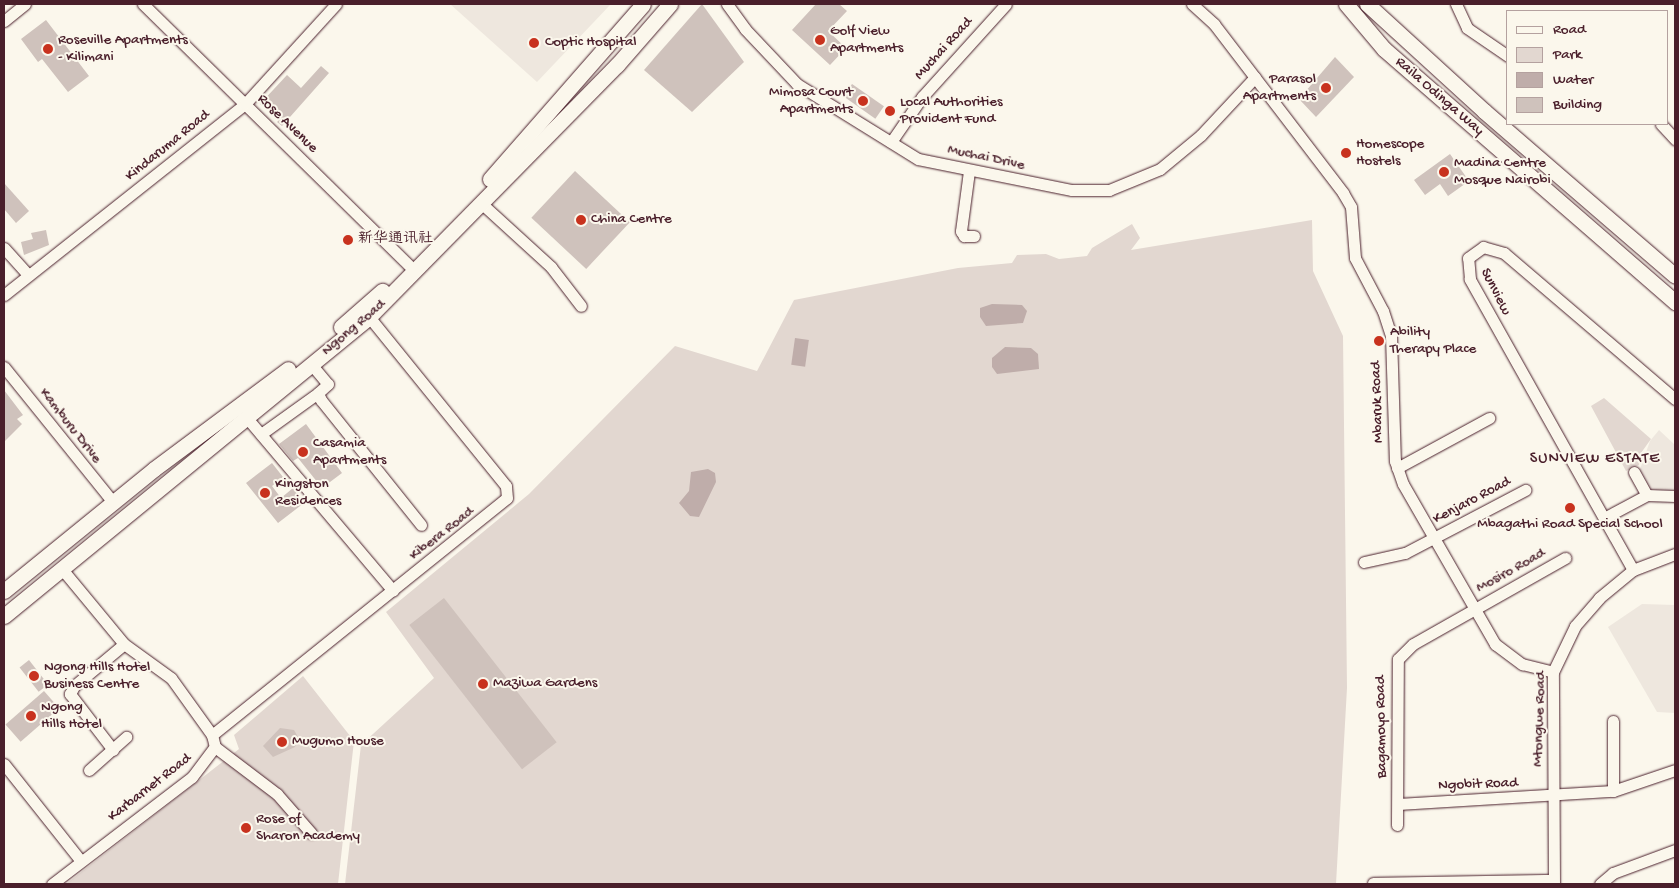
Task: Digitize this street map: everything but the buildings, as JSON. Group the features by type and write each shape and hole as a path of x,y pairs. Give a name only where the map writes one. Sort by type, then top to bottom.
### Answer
{"main road":[{"name":"Ngong Road","path":"4,591 154,469 309,354 409,265 486,184 644,4"},
{"name":"Ngong Road","path":"4,616 368,317 629,51 670,4"},
{"name":"Raila Odinga Way","path":"1346,4 1384,49 1671,298"},
{"name":"Raila Odinga Way","path":"1367,4 1484,111 1675,277"},
{"path":"610,42 614,54 629,51"},
{"path":"1671,298 1664,282 1675,277"},
{"path":"154,469 160,467 168,472 164,486"}],"street":[{"path":"4,21 25,4"},
{"name":"Rose Avenue","path":"143,4 409,265"},
{"name":"Kindaruma Road","path":"4,295 245,104 336,4"},
{"name":"Muchai Drive","path":"727,4 745,29 797,84 918,159 1072,190 1126,186 1178,156 1255,77"},
{"name":"Muchai Road","path":"891,142 922,97 1006,4"},
{"path":"1192,4 1214,24 1255,77"},
{"path":"1456,4 1467,28 1506,55"},
{"name":"Mbaruk Road","path":"1255,77 1331,174 1351,207 1355,258 1384,312 1391,336 1397,468 1472,610 1501,650 1533,669 1553,672"},
{"path":"1661,125 1675,139"},
{"path":"969,170 961,231 964,236 974,236"},
{"path":"481,203 551,267 581,306"},
{"name":"Sunview","path":"1633,570 1470,279 1468,258 1483,247 1504,253 1675,399"},
{"path":"4,248 28,275"},
{"name":"Kibera Road","path":"212,735 504,503 508,490 368,317"},
{"path":"261,434 328,384 311,364"},
{"name":"Kamburu Drive","path":"4,367 113,502"},
{"path":"318,393 421,525"},
{"path":"246,418 393,591"},
{"path":"1397,468 1489,418"},
{"path":"1634,472 1647,495"},
{"name":"Kenjaro Road","path":"1364,562 1394,558 1525,490"},
{"path":"1604,518 1647,495 1675,496"},
{"name":"Mtongwe Road","path":"1553,882 1553,672 1575,626 1599,598 1633,570 1675,554"},
{"name":"Mosiro Road","path":"1472,610 1565,558"},
{"path":"62,569 124,644 171,678 212,735 215,747 277,794 311,833"},
{"name":"Bagamoyo Road","path":"1397,824 1398,659 1413,644 1472,610"},
{"path":"113,750 70,694 74,686 124,644"},
{"path":"1613,721 1613,791"},
{"path":"89,770 126,737"},
{"name":"Karbarnet Road","path":"52,884 80,860 192,777 215,747"},
{"path":"4,764 80,860"},
{"name":"Ngobit Road","path":"1398,804 1613,791 1675,770"},
{"path":"1600,884 1613,873 1675,850"},
{"path":"1373,883 1553,882"}],"shaded area":[{"name":"Coptic Hospital","path":"450,4 611,4 537,82"},
{"path":"1659,430 1675,445 1675,491 1649,491 1638,475 1650,441"},
{"path":"1642,604 1675,605 1675,713 1657,712 1608,627"}],"green space":[{"path":"1312,220 1313,271 1343,336 1347,688 1336,884 345,884 361,745 434,678 386,612 529,494 675,346 757,371 794,300 958,268 1012,263 1017,255 1046,254 1059,259 1087,256 1092,248 1132,224 1140,238 1131,250"},
{"path":"1604,398 1651,439 1641,453 1639,465 1626,471 1591,406"},
{"path":"303,676 354,741 338,884 66,884 239,749 234,735"}],"water":[{"path":"992,304 1022,305 1027,311 1023,323 986,326 980,317 980,308"},
{"path":"795,338 809,340 805,367 791,365"},
{"path":"1005,347 1031,348 1038,354 1039,369 997,374 992,367 992,358"},
{"path":"708,469 715,473 716,482 699,517 690,516 679,503 689,491 691,472"}],"place":[{"name":"Golf View Apartments","path":"820,40"},
{"name":"Coptic Hospital","path":"534,43"},
{"name":"Roseville Apartments - Kilimani","path":"48,49"},
{"name":"Parasol Apartments","path":"1326,88"},
{"name":"Mimosa Court Apartments","path":"863,101"},
{"name":"Local Authorities Provident Fund","path":"890,111"},
{"name":"Homescope Hostels","path":"1346,153"},
{"name":"Madina Centre Mosque Nairobi","path":"1444,172"},
{"name":"China Centre","path":"581,220"},
{"name":"新华通讯社","path":"348,240"},
{"name":"Ability Therapy Place","path":"1379,341"},
{"name":"Casamia Apartments","path":"303,452"},
{"name":"Kingston Residences","path":"265,493"},
{"name":"Mbagathi Road Special School","path":"1570,508"},
{"name":"Ngong Hills Hotel Business Centre","path":"34,676"},
{"name":"Maziwa Gardens","path":"483,684"},
{"name":"Ngong Hills Hotel","path":"31,716"},
{"name":"Mugumo House","path":"282,742"},
{"name":"Rose of Sharon Academy","path":"246,828"}],"district":[{"name":"SUNVIEW ESTATE","path":"1595,460"}]}
